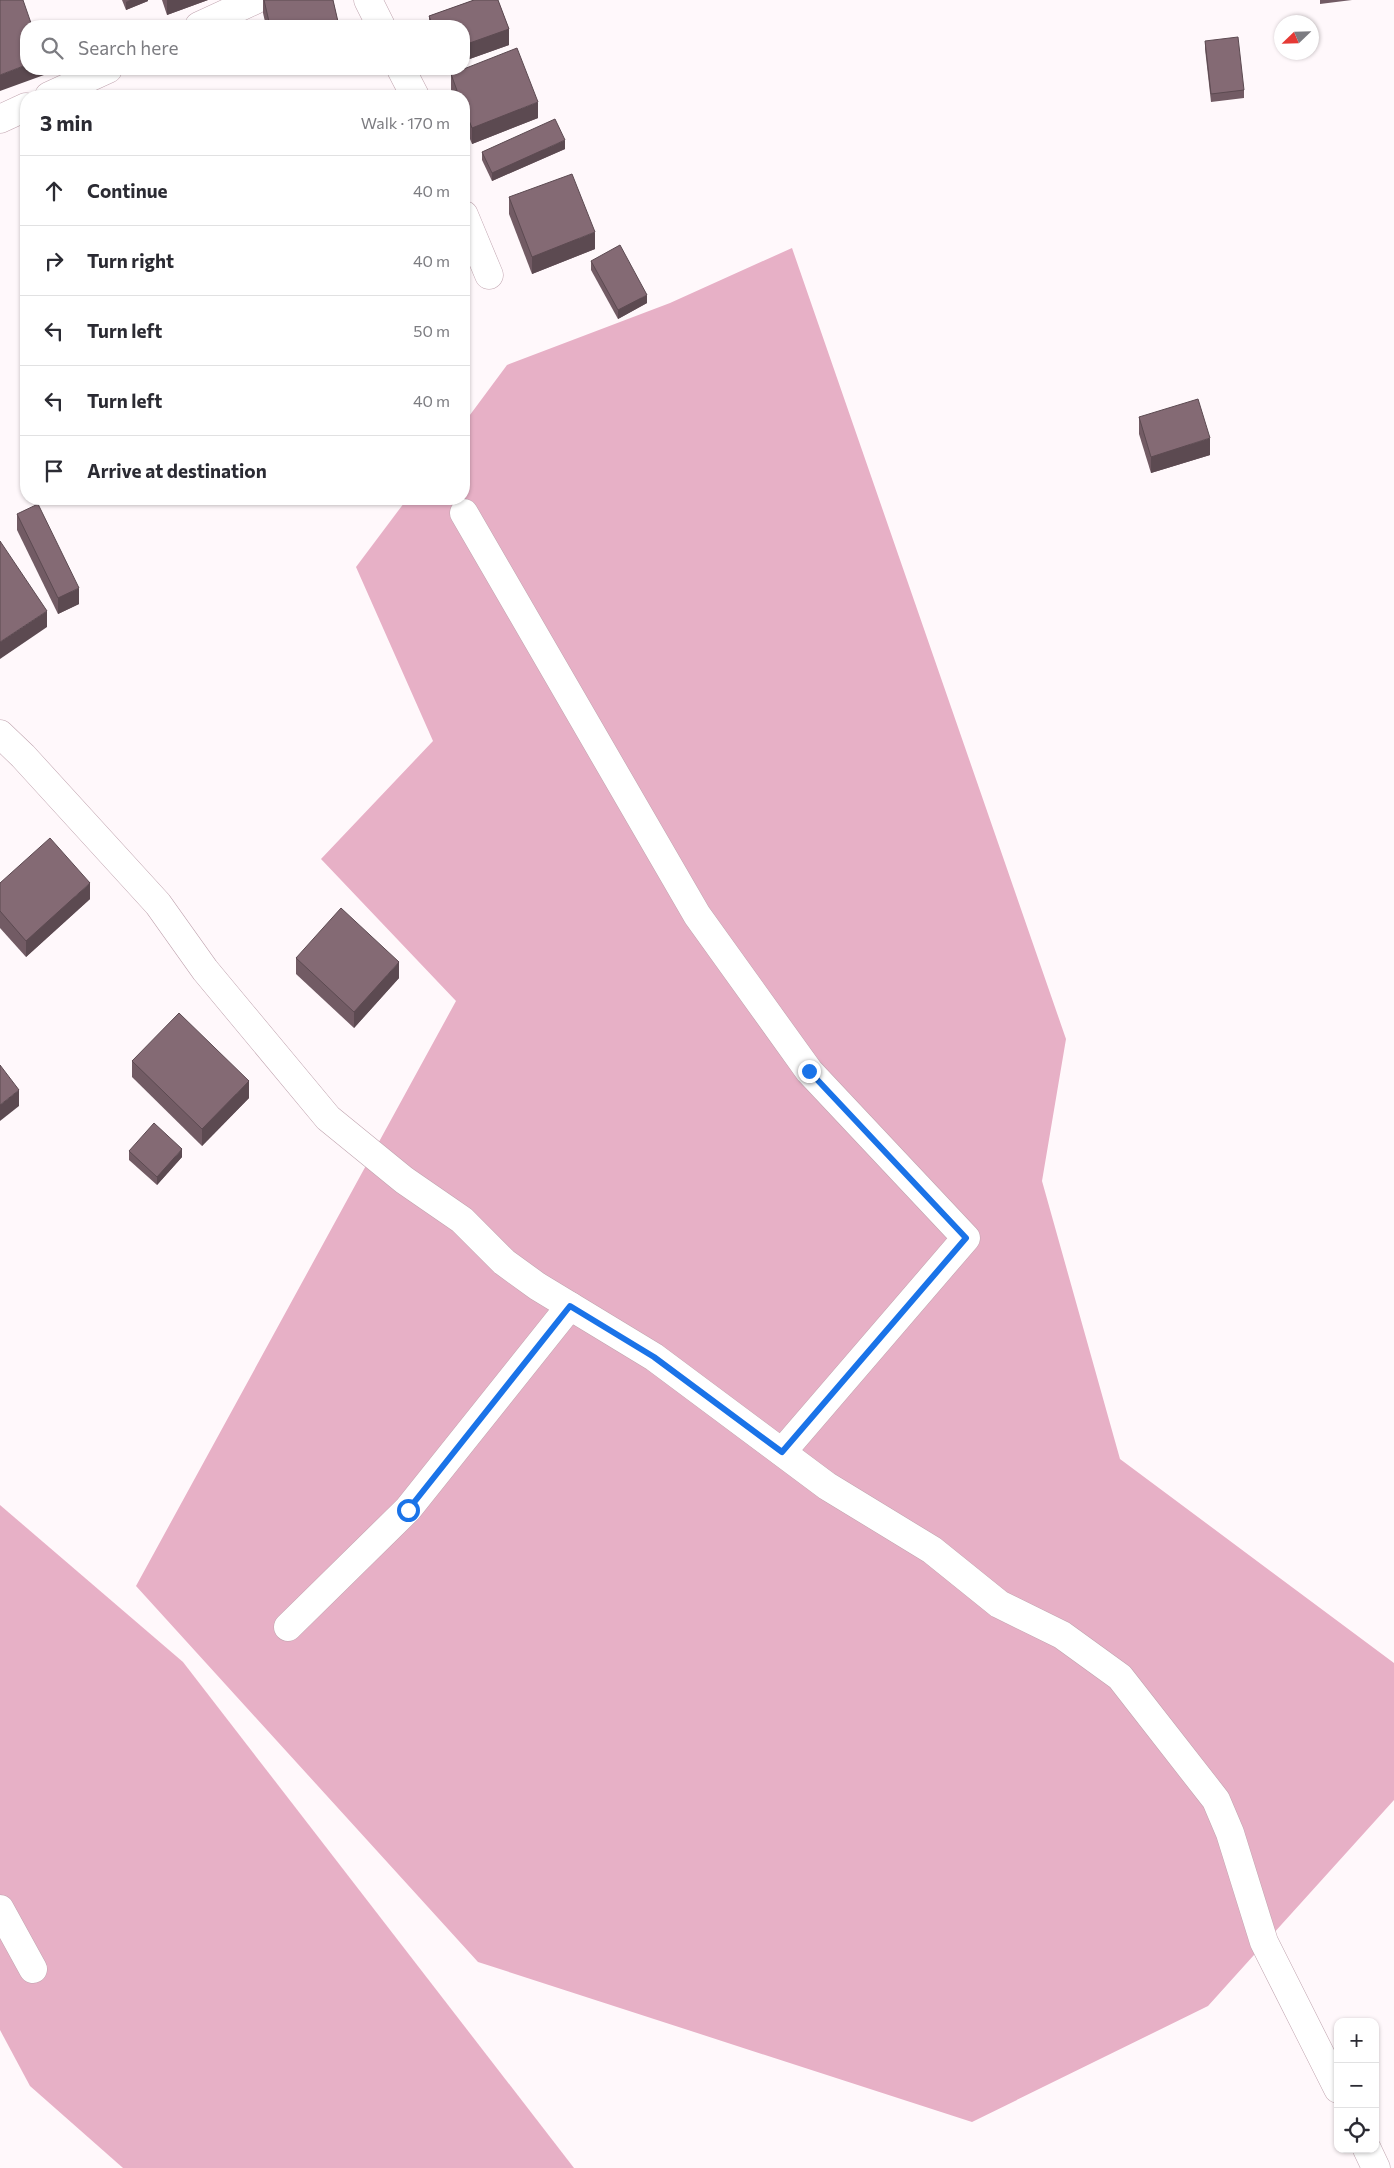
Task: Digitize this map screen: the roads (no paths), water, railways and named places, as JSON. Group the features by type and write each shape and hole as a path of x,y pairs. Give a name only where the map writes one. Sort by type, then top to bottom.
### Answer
{"street":[{"path":"212,20 255,0"},
{"path":"368,0 378,20"},
{"path":"62,90 95,75"},
{"path":"405,75 412,90"},
{"path":"0,119 20,110"},
{"path":"470,230 488,275"},
{"path":"464,513 697,915 809,1071 966,1238 782,1452"},
{"path":"0,734 23,756 158,904 205,970 328,1118 404,1180 462,1220 504,1262 537,1286 654,1357 826,1486 932,1550 999,1604 1062,1635 1120,1677 1216,1800 1230,1833 1264,1942 1334,2081"},
{"path":"288,1627 408,1510 570,1306"},
{"path":"0,1909 33,1968"},
{"path":"1369,2153 1376,2168"}]}
